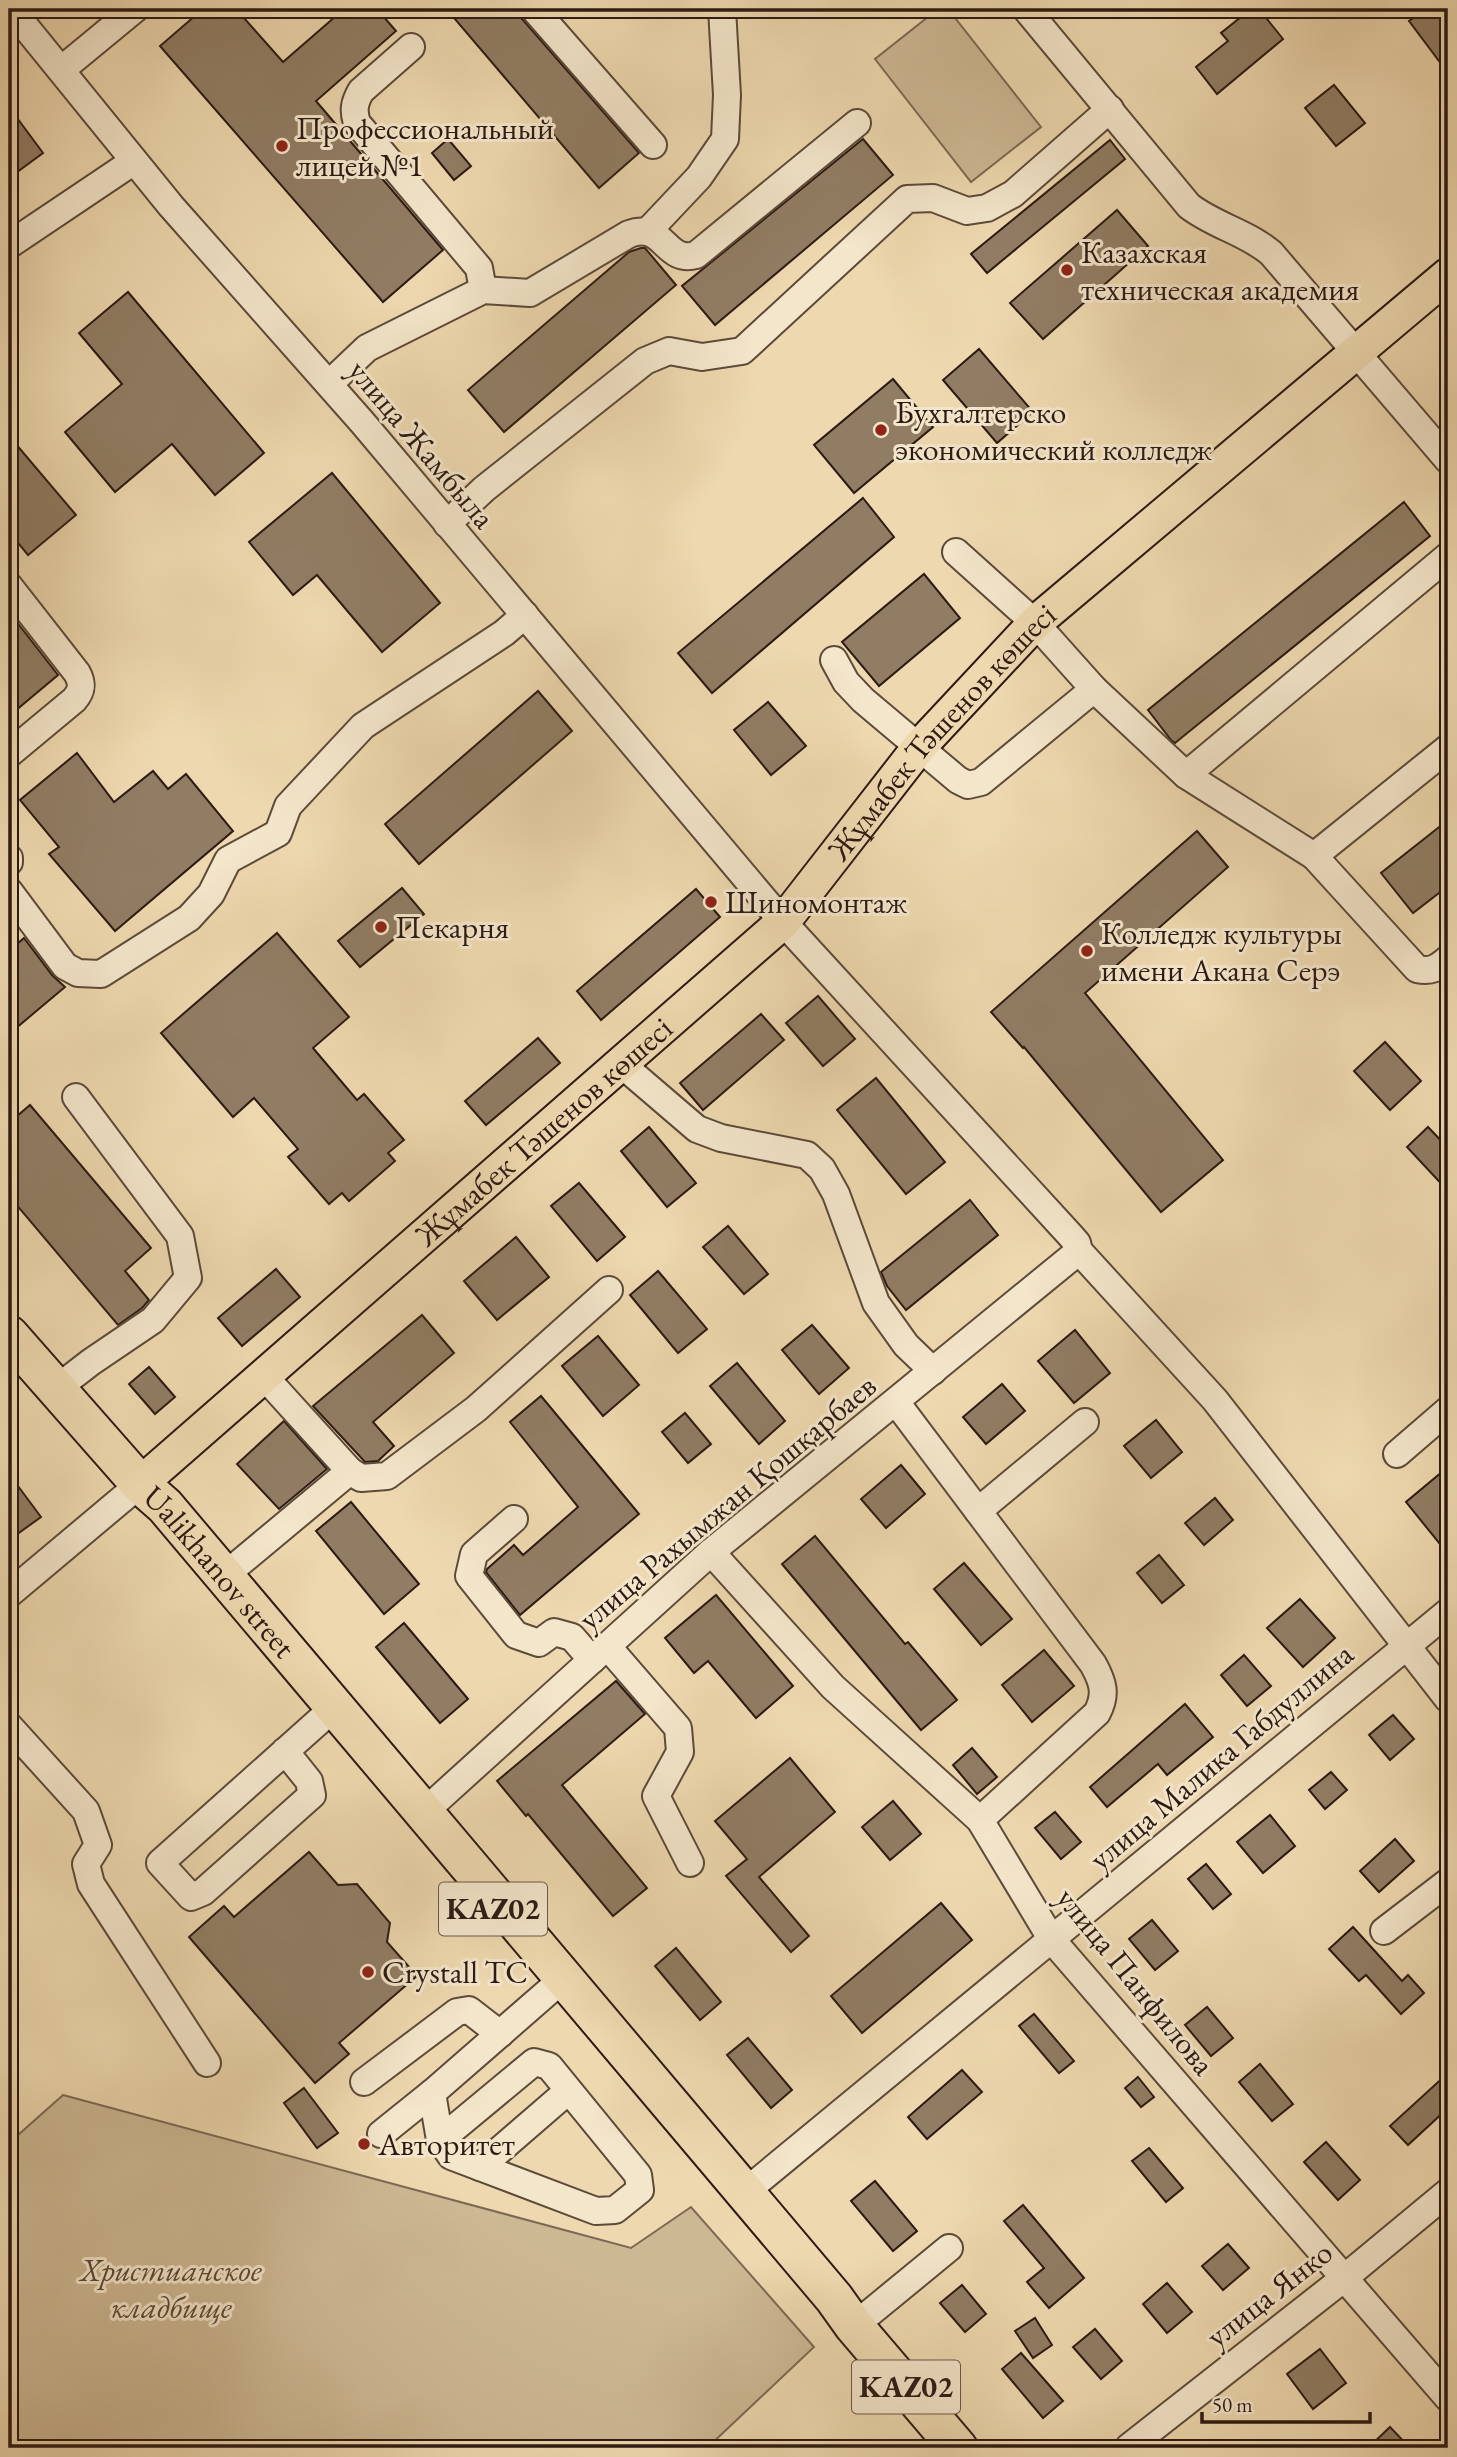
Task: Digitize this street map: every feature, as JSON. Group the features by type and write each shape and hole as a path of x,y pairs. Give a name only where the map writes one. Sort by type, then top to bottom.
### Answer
{"highway":[{"name":"Ualikhanov street","path":"9,1335 140,1484 165,1506 424,1812"},
{"name":"KАZ02","path":"140,1484 156,1510 825,2303 854,2326"},
{"name":"KАZ02","path":"424,1812 958,2448"}],"main road":[{"name":"Жұмабек Тәшенов көшесі","path":"140,1484 783,922 920,746 1035,623 1448,275"}],"street":[{"name":"улица Жамбыла","path":"12,9 134,161 329,384 783,922 1070,1235 1077,1243 1079,1251 1215,1400 1406,1646 1437,1670 1448,1699"},
{"path":"61,70 135,9"},
{"path":"534,9 653,145"},
{"path":"648,232 699,177 725,139 727,95 722,9"},
{"path":"1026,9 1189,206 1205,218 1255,240 1270,253 1448,460"},
{"path":"411,47 361,91 354,112 357,124 479,268 483,290"},
{"path":"447,524 484,489 645,361 669,351 702,357 742,351 907,199 933,198 967,211 987,208 1013,194 1110,109"},
{"path":"329,384 367,348 483,290 530,293 629,234 648,232 657,236 679,256 687,258 696,255 857,123"},
{"path":"9,244 134,161"},
{"path":"956,552 1035,623 1094,689 1186,775 1314,856 1418,969 1429,971 1448,959"},
{"path":"1186,775 1448,556"},
{"path":"9,586 77,673 82,687 74,700 9,754"},
{"path":"9,891 65,966 78,974 101,974 189,918 211,894 228,860 278,833 288,806 363,726 504,633 524,615"},
{"path":"834,660 846,682 863,701 958,780 968,785 981,782 1094,689"},
{"path":"1314,856 1448,748"},
{"path":"620,1063 697,1129 721,1138 807,1154 822,1169 836,1194 876,1303 906,1345 933,1371"},
{"path":"57,1389 153,1320 188,1278 180,1236 76,1097"},
{"name":"улица Рахымжан Қошқарбаев","path":"424,1812 711,1552 1079,1251"},
{"path":"263,1375 350,1471 361,1478 387,1476 476,1409 609,1290"},
{"path":"896,1402 1093,1664 1104,1689 1103,1702 1097,1713 980,1820"},
{"path":"1397,1454 1448,1410"},
{"path":"978,1511 1085,1422"},
{"path":"224,1576 350,1471"},
{"path":"9,1594 140,1484"},
{"path":"514,1519 474,1554 469,1576 516,1635 539,1643 554,1632 572,1637 600,1654 678,1728 680,1752 656,1797 690,1863"},
{"name":"улица Панфилова","path":"711,1552 833,1686 980,1820 1052,1940 1448,2398"},
{"name":"улица Малика Габдуллина","path":"745,2192 1448,1612"},
{"path":"285,1751 309,1781 312,1795 203,1892 191,1897 160,1863 285,1751 328,1713"},
{"path":"9,1726 86,1811 98,1845 86,1864 91,1884 207,2063"},
{"path":"1384,1931 1448,1882"},
{"path":"381,2134 557,1984"},
{"path":"364,2082 457,2012 469,2010 500,2034"},
{"path":"432,2093 440,2140 452,2156 596,2211 615,2210 640,2190 638,2175 548,2066 534,2062 440,2140"},
{"path":"480,2167 568,2091"},
{"name":"улица Янко","path":"1129,2447 1343,2279 1448,2192"},
{"path":"854,2326 949,2248"}],"green space":[{"path":"938,9 948,9 1041,127 971,182 875,59"},
{"name":"Христианское кладбище","path":"63,2095 631,2248 691,2207 814,2347 707,2448 9,2448 9,2143"}],"building":[{"path":"203,9 236,9 283,62 344,9 377,9 396,31 316,101 443,250 383,302 160,46"},
{"path":"465,9 516,9 639,153 599,188 454,18"},
{"path":"1251,9 1259,9 1283,39 1217,94 1196,67 1228,41 1221,33"},
{"path":"1426,9 1448,9 1448,73 1409,21"},
{"path":"1334,85 1365,123 1336,146 1305,108"},
{"path":"9,107 43,153 9,178"},
{"path":"448,139 471,166 454,180 432,153"},
{"path":"863,139 893,175 715,325 682,286"},
{"path":"1110,140 1125,159 987,273 971,254"},
{"path":"1117,210 1148,246 1043,339 1010,303"},
{"path":"645,248 676,285 504,432 468,390 629,252"},
{"path":"128,292 264,453 215,495 172,444 115,492 65,432 122,384 79,333"},
{"path":"979,349 1033,412 997,443 943,380"},
{"path":"893,379 933,427 854,493 814,445"},
{"path":"9,436 76,515 28,555 9,532"},
{"path":"332,473 440,603 382,652 317,575 293,595 249,542"},
{"path":"863,498 894,537 712,693 678,653"},
{"path":"1404,502 1430,536 1175,743 1171,740 1148,710"},
{"path":"924,574 960,618 879,686 842,642"},
{"path":"19,625 58,675 9,716 9,634"},
{"path":"538,691 572,731 419,864 385,824"},
{"path":"768,702 806,746 771,775 734,730"},
{"path":"77,753 114,802 153,771 168,789 186,774 233,831 115,931 49,854 59,847 20,800"},
{"path":"1448,820 1448,886 1413,913 1381,873"},
{"path":"1197,831 1228,867 1085,993 1223,1160 1161,1212 1024,1047 991,1012"},
{"path":"402,888 424,914 360,967 338,941"},
{"path":"696,889 720,917 601,1020 577,991"},
{"path":"277,933 349,1017 313,1048 357,1100 364,1094 404,1140 388,1153 395,1161 349,1201 342,1193 329,1204 288,1157 298,1149 254,1098 233,1117 161,1033"},
{"path":"24,938 52,975 65,987 9,1034 9,951"},
{"path":"818,996 855,1039 823,1066 786,1023"},
{"path":"761,1014 784,1040 703,1110 680,1083"},
{"path":"538,1038 560,1063 486,1125 465,1101"},
{"path":"1385,1042 1421,1081 1390,1110 1354,1071"},
{"path":"876,1078 945,1162 906,1194 837,1110"},
{"path":"30,1105 151,1248 125,1271 149,1300 118,1325 9,1196 9,1123"},
{"path":"649,1127 696,1183 667,1207 621,1151"},
{"path":"1428,1127 1448,1148 1448,1191 1407,1147"},
{"path":"579,1183 625,1237 597,1261 551,1206"},
{"path":"970,1200 998,1235 906,1310 887,1286 881,1272"},
{"path":"728,1226 768,1274 744,1294 703,1247"},
{"path":"516,1237 549,1277 497,1320 464,1281"},
{"path":"276,1269 300,1297 242,1346 218,1318"},
{"path":"658,1271 707,1329 678,1353 630,1295"},
{"path":"422,1315 454,1353 373,1422 394,1446 378,1461 365,1462 313,1406"},
{"path":"812,1325 849,1368 819,1394 782,1350"},
{"path":"1075,1330 1110,1373 1074,1403 1038,1361"},
{"path":"598,1336 639,1385 603,1416 562,1366"},
{"path":"737,1363 785,1421 759,1444 710,1386"},
{"path":"149,1367 175,1397 155,1414 129,1384"},
{"path":"1002,1384 1025,1411 986,1444 963,1417"},
{"path":"541,1396 639,1514 520,1615 486,1572 487,1569 514,1545 523,1555 578,1507 510,1422"},
{"path":"685,1413 711,1444 688,1463 662,1432"},
{"path":"1156,1420 1182,1452 1151,1478 1124,1446"},
{"path":"284,1421 327,1469 279,1509 237,1464"},
{"path":"901,1465 925,1494 886,1528 861,1499"},
{"path":"1448,1467 1448,1554 1406,1502"},
{"path":"9,1474 41,1517 9,1540"},
{"path":"1215,1498 1233,1520 1204,1545 1185,1523"},
{"path":"351,1502 419,1584 384,1614 316,1531"},
{"path":"815,1536 905,1644 908,1642 957,1700 921,1730 782,1564"},
{"path":"1159,1555 1184,1585 1162,1603 1137,1573"},
{"path":"964,1563 1012,1619 981,1645 934,1589"},
{"path":"716,1595 793,1686 756,1718 708,1661 694,1673 665,1638"},
{"path":"1300,1599 1335,1638 1303,1667 1267,1628"},
{"path":"404,1623 468,1699 440,1723 376,1647"},
{"path":"1044,1650 1074,1686 1032,1722 1002,1685"},
{"path":"1244,1655 1271,1686 1247,1706 1221,1675"},
{"path":"616,1681 645,1714 562,1785 647,1888 613,1916 497,1781"},
{"path":"1185,1704 1213,1737 1167,1775 1158,1764 1107,1807 1090,1787"},
{"path":"1393,1715 1414,1739 1390,1760 1369,1735"},
{"path":"972,1748 997,1777 977,1794 953,1765"},
{"path":"790,1758 835,1812 759,1877 809,1936 791,1952 726,1876 747,1859 715,1821"},
{"path":"1331,1772 1347,1790 1325,1809 1309,1790"},
{"path":"893,1801 921,1834 890,1860 862,1827"},
{"path":"1055,1812 1081,1842 1061,1859 1035,1828"},
{"path":"1270,1815 1295,1846 1263,1873 1237,1842"},
{"path":"1395,1839 1414,1861 1379,1892 1360,1871"},
{"path":"309,1852 338,1885 357,1884 390,1923 387,1942 417,1976 339,2043 349,2054 315,2083 189,1937 224,1906 234,1917"},
{"path":"1206,1864 1231,1894 1213,1909 1188,1879"},
{"path":"941,1903 972,1940 862,2033 831,1996"},
{"path":"1152,1920 1178,1951 1155,1970 1129,1939"},
{"path":"1353,1927 1402,1981 1408,1975 1424,1993 1401,2014 1366,1975 1359,1981 1329,1949"},
{"path":"676,1948 721,2002 700,2020 655,1966"},
{"path":"1207,2007 1233,2038 1211,2056 1185,2025"},
{"path":"1034,2014 1074,2061 1059,2073 1019,2026"},
{"path":"748,2038 792,2090 771,2108 727,2055"},
{"path":"1260,2064 1293,2104 1272,2121 1239,2082"},
{"path":"962,2070 982,2092 927,2139 908,2117"},
{"path":"1448,2073 1448,2108 1408,2145 1390,2126"},
{"path":"1138,2077 1154,2097 1141,2107 1125,2088"},
{"path":"304,2088 338,2133 317,2148 284,2103"},
{"path":"1326,2142 1360,2180 1338,2200 1304,2162"},
{"path":"1149,2148 1183,2188 1166,2202 1132,2161"},
{"path":"875,2181 917,2231 893,2251 851,2201"},
{"path":"1023,2205 1084,2278 1049,2308 1027,2282 1044,2268 1004,2221"},
{"path":"1228,2244 1249,2268 1223,2290 1202,2266"},
{"path":"1167,2283 1192,2312 1167,2333 1143,2304"},
{"path":"962,2285 986,2314 965,2332 940,2303"},
{"path":"1035,2318 1052,2345 1033,2358 1015,2331"},
{"path":"1095,2329 1122,2361 1101,2379 1073,2347"},
{"path":"1320,2349 1346,2383 1313,2409 1287,2374"},
{"path":"1021,2353 1063,2401 1043,2418 1002,2369"},
{"path":"1390,2427 1410,2448 1368,2448"}],"place":[{"name":"Профессиональный лицей №1","path":"282,146"},
{"name":"Казахская техническая академия","path":"1067,270"},
{"name":"Бухгалтерско экономический колледж","path":"881,430"},
{"name":"Шиномонтаж","path":"711,902"},
{"name":"Пекарня","path":"381,927"},
{"name":"Колледж культуры имени Акана Серэ","path":"1087,951"},
{"name":"Crystall TC","path":"368,1972"},
{"name":"Авторитет","path":"364,2144"}]}
